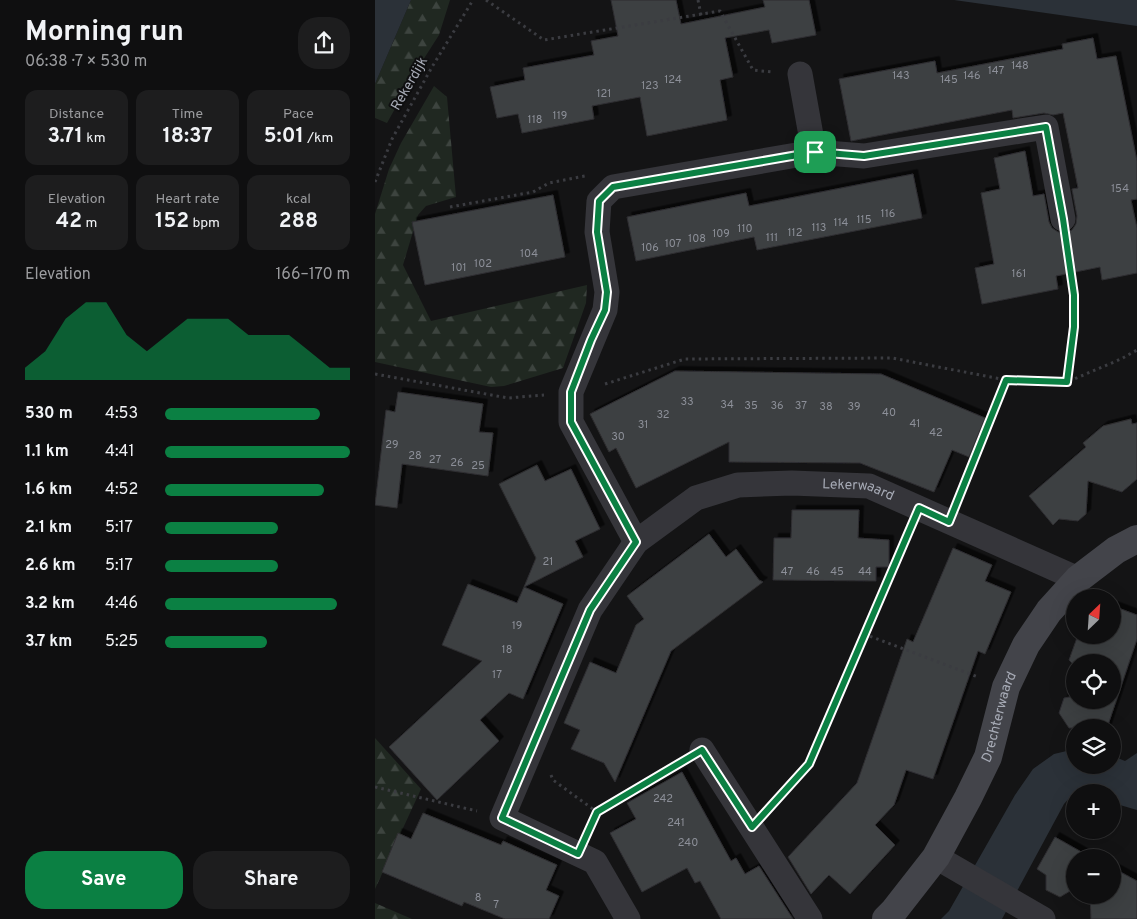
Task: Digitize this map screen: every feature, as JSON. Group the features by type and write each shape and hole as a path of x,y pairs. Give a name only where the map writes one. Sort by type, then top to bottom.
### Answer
{"street":[{"path":"801,74 815,152"},
{"path":"636,542 571,422 571,392 605,310 607,292 597,232 599,201 613,187 815,152 864,156 1046,127 1063,219"},
{"name":"Lekerwaard","path":"502,818 590,610 636,542 696,498 738,485 792,483 869,486 1078,579"},
{"name":"Drechterwaard","path":"886,919 948,864 988,757 1006,687 1026,645 1049,611 1078,579 1116,550 1137,539"},
{"path":"702,750 810,919"},
{"path":"502,818 595,862 628,919"},
{"path":"948,864 1032,915"}],"path":[{"name":"Rekerdijk","path":"375,182 392,139 432,67 473,0"},
{"path":"486,0 545,40 720,11 753,70 801,74"},
{"path":"698,0 701,14"},
{"path":"450,208 533,192 549,183 602,173 613,187"},
{"path":"1063,219 1074,295 1074,327 1067,382"},
{"path":"375,374 508,398 586,390 685,359 892,358 1006,380 1067,382 1121,359 1137,350"},
{"path":"949,522 1006,380"},
{"path":"752,827 809,764 919,508"},
{"path":"864,634 1006,687"},
{"path":"535,737 553,780 597,812"},
{"path":"578,854 597,812 702,750"},
{"path":"375,787 502,818"}],"green space":[{"path":"411,0 450,0 439,35 387,123 375,118 375,84"},
{"path":"434,86 447,97 456,197 426,206 418,215 403,265 431,321 587,285 586,303 563,368 504,386 491,387 375,362 375,214 389,169 401,143"},
{"path":"375,738 421,789 375,889"},
{"path":"375,903 412,919 375,919"}],"shaded area":[{"path":"375,0 411,0 375,84"},
{"path":"954,0 1137,0 1137,26"},
{"path":"1066,751 1066,774 1121,774 1121,759 1125,761 1137,753 1137,810 1121,805 1121,784 1066,784 1066,802 1002,919 941,919 949,911 1015,795 1033,769 1054,754"}],"building":[{"path":"611,0 676,0 681,24 765,7 763,0 809,0 816,35 772,43 769,30 725,38 733,77 720,80 727,120 647,136 640,97 592,106 594,119 522,133 518,114 497,118 490,87 525,80 523,68 594,55 591,41 618,36"},
{"path":"1093,38 1097,59 1116,56 1137,161 1137,199 1131,200 1137,228 1137,273 1102,280 1100,267 1056,276 1058,289 982,304 975,268 994,264 981,193 1000,189 994,158 1025,151 1033,196 1044,194 1049,222 1052,228 1058,232 1065,233 1072,230 1076,224 1077,216 1072,189 1078,188 1063,113 1053,115 1044,113 1013,118 1012,110 851,141 839,79 935,61 937,73 1063,49 1062,44"},
{"path":"913,174 922,218 757,250 754,237 636,261 627,217 746,193 749,206"},
{"path":"553,195 565,257 425,285 412,222"},
{"path":"675,371 881,374 985,418 969,457 952,450 934,492 860,463 729,462 729,442 636,488 616,448 609,452 590,414"},
{"path":"398,392 483,404 479,432 493,433 488,476 402,464 397,508 375,505 386,410 395,412"},
{"path":"1131,419 1132,424 1137,423 1137,479 1122,492 1088,481 1086,514 1078,521 1059,519 1053,525 1029,496 1086,447 1083,443 1103,426"},
{"path":"537,465 545,481 571,469 600,529 575,541 583,557 524,587 536,558 499,484"},
{"path":"792,510 859,510 858,538 889,540 889,567 876,567 876,581 773,580 774,538 791,538"},
{"path":"709,534 726,557 736,549 759,580 763,582 671,651 615,782 604,763 571,749 580,730 564,723 590,662 616,673 636,625 644,619 627,596"},
{"path":"953,548 992,565 985,581 1011,592 985,654 978,651 933,779 906,770 894,805 875,825 895,845 850,894 829,875 811,894 788,857 857,783 907,639 913,642"},
{"path":"468,584 517,603 524,587 563,604 523,699 509,693 480,720 499,741 437,800 389,747 482,661 442,645"},
{"path":"1121,609 1137,615 1137,639 1121,686 1121,654 1071,654 1075,644 1121,644"},
{"path":"1064,698 1066,698 1066,709 1113,709 1110,719 1066,719 1066,724 1059,713"},
{"path":"682,772 731,861 736,858 745,874 759,866 793,919 721,919 700,881 695,883 687,868 642,892 610,833 636,819 627,803"},
{"path":"423,813 501,845 503,841 557,865 546,890 559,896 549,919 505,919 464,902 462,906 382,872 398,833 411,839"},
{"path":"1055,837 1076,849 1066,849 1066,893 1060,897 1046,890 1046,875 1037,869"},
{"path":"1121,872 1137,881 1137,919 1091,919 1090,904 1121,904"}],"route":[{"path":"1046,127 1063,219 1074,295 1074,327 1067,382 1006,380 949,522 919,508 809,764 752,827 702,750 597,812 578,854 502,818 590,610 636,542 571,422 571,392 605,310 607,292 597,232 599,201 613,187 815,152 864,156 1046,127"}]}
